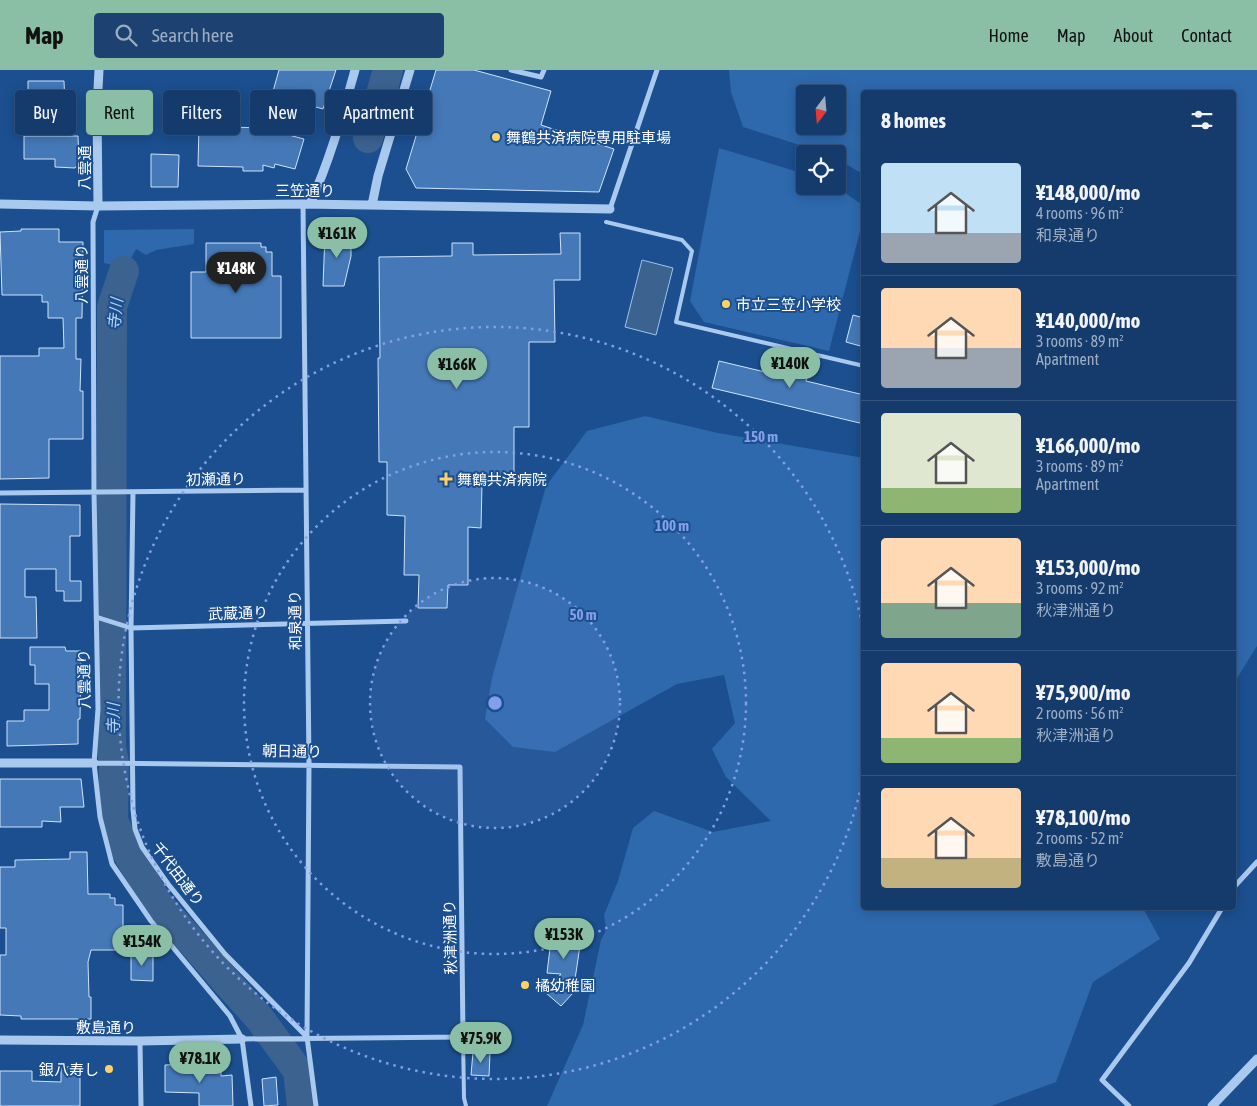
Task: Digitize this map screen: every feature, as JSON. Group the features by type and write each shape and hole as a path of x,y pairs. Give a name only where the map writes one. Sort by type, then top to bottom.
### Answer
{"street":[{"name":"八雲通","path":"98,206 97,108 99,70"},
{"path":"306,204 326,165 355,70"},
{"path":"372,205 378,176 410,70"},
{"path":"511,70 541,77 544,70"},
{"path":"610,209 657,70"},
{"name":"三笠通り","path":"0,204 98,206 306,204 610,209"},
{"name":"和泉通り","path":"306,204 306,490 309,765 307,1037"},
{"name":"八雲通り","path":"98,206 93,222 94,492 100,817 112,864 151,922 230,1016 242,1039 251,1106"},
{"name":"初瀬通り","path":"94,492 306,490"},
{"path":"0,493 94,492"},
{"name":"千代田通り","path":"133,492 132,628 135,829 142,847 168,884 225,954 307,1037"},
{"path":"96,616 132,628"},
{"name":"武蔵通り","path":"132,628 406,621"},
{"path":"0,763 98,763"},
{"name":"朝日通り","path":"98,763 460,767"},
{"name":"秋津洲通り","path":"460,767 463,1037"},
{"path":"1236,885 1257,862"},
{"path":"1129,1106 1102,1080 1189,963 1221,910"},
{"path":"307,1037 316,1106"},
{"path":"242,1039 463,1037"},
{"name":"敷島通り","path":"0,1040 140,1041 242,1039"},
{"path":"140,1041 141,1106"},
{"path":"1212,1106 1257,1059"}],"lane":[{"path":"606,222 682,240 692,251 676,322 861,365"},
{"name":"秋津洲通り","path":"463,1037 464,1098 466,1106"}],"shaded area":[{"path":"729,70 1257,70 1257,646 1236,680 1236,90 861,90 861,173 846,164 846,145 800,145 743,127 731,92"},
{"path":"719,148 796,171 796,195 846,194 861,204 861,228 829,351 704,322 690,301"},
{"path":"194,229 194,244 156,250 146,255 136,249 126,268 104,263 104,230"},
{"path":"642,260 673,268 656,335 625,327"},
{"path":"645,416 718,433 861,457 861,910 1144,910 1160,939 1093,982 1056,1082 991,1106 547,1106 583,1025 601,940 606,930 604,915 618,881 633,828 654,811 713,832 771,821 726,777 712,749 735,723 724,675 677,684 555,752 513,747 485,719 492,678 546,486 587,431"}],"building":[{"path":"279,70 336,70 329,90 325,90 323,109 315,107 315,90 273,90"},
{"name":"舞鶴共済病院専用駐車場","path":"436,70 474,70 551,91 541,125 614,149 599,192 416,188 406,169 416,135 432,135 432,90 430,90"},
{"path":"28,81 64,81 64,90 28,90"},
{"path":"240,127 250,128 250,135 289,135 304,139 295,169 275,164 274,168 263,165 263,171 243,171 243,167 198,166 199,135 240,135"},
{"path":"24,136 78,136 79,162 75,168 55,167 55,159 24,159"},
{"path":"151,154 179,155 178,187 151,187"},
{"path":"21,229 59,229 59,242 83,242 82,318 76,318 76,359 81,359 80,391 83,391 83,439 49,439 49,478 0,479 0,356 39,356 39,348 64,348 63,318 48,318 48,302 42,302 42,295 2,295 0,232 21,231"},
{"name":"舞鶴共済病院","path":"560,233 580,233 580,280 554,280 555,342 529,342 529,427 514,427 514,483 482,483 481,528 468,527 468,585 448,585 447,608 418,608 419,575 404,575 405,516 387,515 387,462 379,462 379,257 452,256 452,243 473,243 473,255 561,254"},
{"path":"325,234 351,234 351,256 344,286 323,286"},
{"path":"206,243 261,243 261,247 266,247 266,252 272,252 272,276 281,276 281,338 191,338 191,272 206,272"},
{"path":"853,315 861,317 861,346 846,342"},
{"path":"768,357 809,367 806,381 861,394 861,423 712,388 719,361 765,372"},
{"path":"0,504 80,505 80,536 70,536 70,581 81,581 81,601 64,601 64,591 56,591 56,569 25,569 25,597 36,597 37,638 0,638"},
{"path":"30,647 65,647 66,651 81,651 78,744 7,746 7,721 24,721 24,710 49,710 49,684 35,684 35,665 30,665"},
{"path":"0,779 81,779 84,807 60,807 61,822 42,821 42,827 0,827"},
{"path":"70,852 87,852 88,894 110,894 110,898 115,898 115,905 123,905 123,950 91,950 88,962 91,1019 21,1019 21,1016 0,1015 0,955 6,955 6,928 0,928 0,867 15,867 15,860 70,859"},
{"path":"553,924 583,925 573,993 561,1006 546,993 561,974 547,973"},
{"path":"131,953 153,953 153,981 131,980"},
{"path":"473,1052 490,1053 489,1076 471,1075"},
{"path":"196,1064 196,1069 221,1069 221,1076 232,1075 233,1106 199,1106 199,1093 165,1092 165,1065"},
{"path":"61,1067 80,1067 80,1106 0,1106 0,1071 32,1071 32,1081 61,1082"},
{"path":"276,1077 278,1105 264,1106 262,1079"}],"waterway":[{"name":"寺川","path":"368,138 388,70"},
{"name":"寺川","path":"124,271 112,307 111,747 114,763 113,820 128,854 157,902 260,1019 298,1071 302,1106"}],"place":[{"name":"舞鶴共済病院専用駐車場","path":"496,137"},
{"name":"市立三笠小学校","path":"726,304"},
{"name":"舞鶴共済病院","path":"446,479"},
{"name":"橘幼稚園","path":"525,985"},
{"name":"銀八寿し","path":"109,1069"}]}
